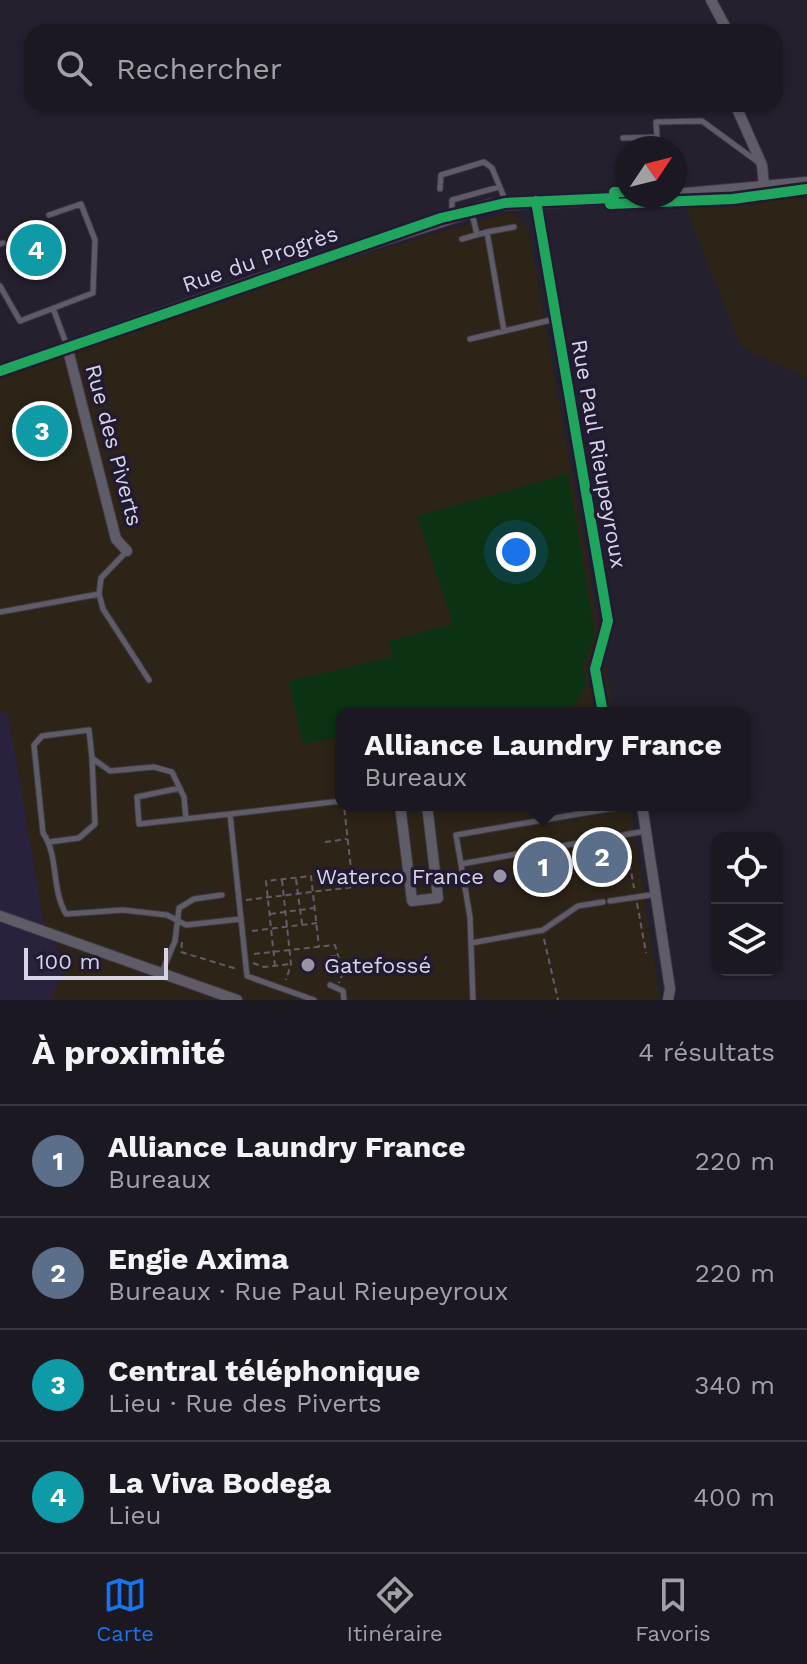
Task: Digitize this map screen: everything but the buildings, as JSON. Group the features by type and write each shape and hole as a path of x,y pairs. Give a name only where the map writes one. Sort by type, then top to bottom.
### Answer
{"street":[{"path":"711,0 724,24"},
{"path":"739,112 762,165 765,193"},
{"path":"687,195 765,193 807,183"},
{"name":"Rue du Progrès","path":"0,371 452,215 507,203 615,198"},
{"name":"Rue Paul Rieupeyroux","path":"536,201 608,621 595,669 602,707"},
{"name":"Rue des Piverts","path":"67,346 116,539 127,551"},
{"path":"401,811 412,901 438,898 428,811"},
{"path":"643,811 658,894 670,989 668,1000"},
{"path":"0,916 237,1000"}],"lane":[{"path":"657,136 656,122 702,121 762,165"},
{"path":"440,189 441,175 484,162 492,168 507,203"},
{"path":"452,215 452,200 499,187"},
{"path":"0,286 20,321 93,293 95,240 81,204 49,215"},
{"path":"471,210 477,235"},
{"path":"462,239 514,227"},
{"path":"487,232 504,331"},
{"path":"53,308 67,346"},
{"path":"470,339 556,319"},
{"path":"127,551 101,578 99,594 103,609 149,680"},
{"path":"0,612 99,594"},
{"path":"49,842 79,838 95,824 89,730 42,736 34,745 43,833 49,842 60,904 66,914 123,910 176,919 186,925 241,919"},
{"path":"92,758 110,771 154,767 172,772 180,788 186,819"},
{"path":"180,788 137,797 139,824 335,804"},
{"path":"473,1000 471,943 456,835 596,811"},
{"path":"230,814 247,976 314,1000"},
{"path":"461,864 647,831"},
{"path":"471,943 543,930 578,906 658,894"},
{"path":"162,973 175,941 179,908 194,899 222,895"},
{"path":"330,985 343,991 344,1000"}],"path":[{"path":"240,901 353,887 343,811"},
{"path":"325,842 348,839"},
{"path":"275,966 266,881 311,876 319,947"},
{"path":"296,878 302,925"},
{"path":"282,879 291,964 283,989"},
{"path":"270,914 315,908"},
{"path":"243,932 317,923"},
{"path":"186,925 181,952 239,970 245,959 274,952 335,945 343,973 338,988"},
{"path":"543,930 558,1000"},
{"path":"330,956 338,955"},
{"path":"245,959 275,966 291,964"}],"shaded area":[{"path":"807,192 807,378 741,347 686,208 687,204"},
{"path":"511,212 528,226 613,707 335,707 335,811 631,811 660,1000 51,1000 65,966 43,918 8,712 0,712 0,379 300,273"},
{"path":"8,711 43,918 65,966 51,1000 0,1000 0,712"}],"green space":[{"path":"568,474 595,634 583,667 586,685 574,706 569,707 335,707 335,738 303,744 289,681 393,657 389,641 453,624 417,516"}],"cycle path":[{"path":"610,204 733,199 807,189"},
{"path":"0,371 441,218 505,203 614,198 615,192"},
{"path":"536,201 608,621 595,669 602,707"}],"place":[{"name":"La Viva Bodega","path":"36,250"},
{"name":"Central téléphonique","path":"42,431"},
{"name":"Engie Axima","path":"602,857"},
{"name":"Alliance Laundry France","path":"543,867"},
{"name":"Waterco France","path":"500,876"},
{"name":"Gatefossé","path":"308,965"}]}
